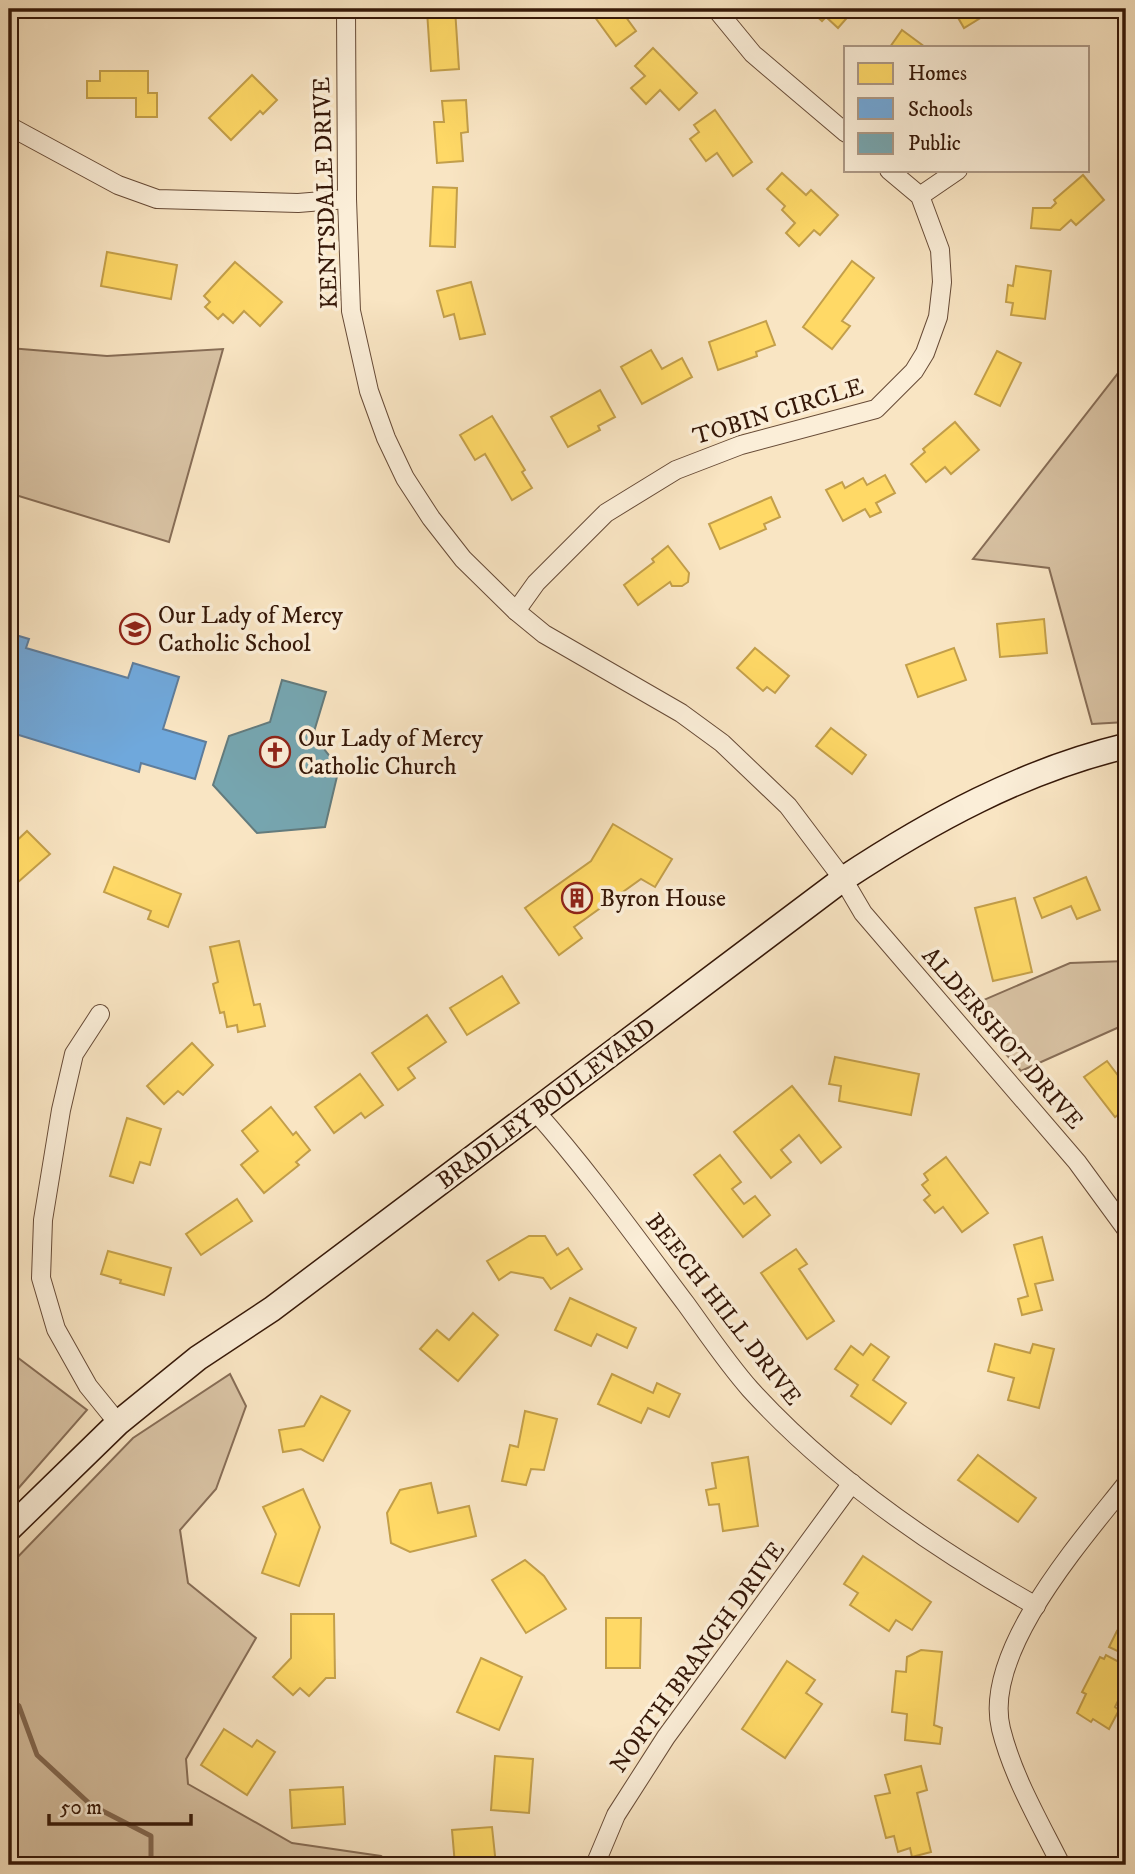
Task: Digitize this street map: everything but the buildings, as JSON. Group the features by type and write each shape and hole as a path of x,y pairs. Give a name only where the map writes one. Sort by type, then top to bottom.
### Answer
{"main road":[{"name":"BRADLEY BOULEVARD","path":"9,1529 118,1423 198,1358 272,1309 843,879 895,844 993,791 1089,755 1126,746"}],"street":[{"name":"KENTSDALE DRIVE","path":"346,9 347,199 351,311 369,391 386,438 405,478 431,518 463,559 516,611 544,634 681,713 722,743 788,806 843,879"},
{"path":"716,9 753,54 844,131"},
{"path":"9,126 118,185 157,199 298,203 347,199"},
{"name":"TOBIN CIRCLE","path":"516,611 537,583 606,513 676,470 741,445 876,409 914,371 925,353 939,317 942,282 940,250 920,196 891,172"},
{"path":"920,196 954,172"},
{"name":"ALDERSHOT DRIVE","path":"843,879 863,913 1077,1162 1126,1229"},
{"path":"100,1014 74,1054 61,1110 43,1220 41,1278 56,1329 88,1386 118,1423"},
{"name":"BEECH HILL DRIVE","path":"537,1112 572,1152 748,1387 786,1427 852,1483 976,1572 1036,1606"},
{"name":"NORTH BRANCH DRIVE","path":"594,1865 615,1815 666,1737 852,1483"},
{"path":"1061,1865 1017,1777 1000,1727 999,1699 1010,1657 1047,1586 1126,1484"}],"shaded area":[{"path":"9,348 107,356 223,349 169,542 9,493"},
{"path":"1126,363 1126,722 1092,724 1049,568 973,559"},
{"path":"1126,961 1126,1024 1021,1071 965,1008 1070,963"},
{"path":"9,1351 87,1410 9,1499"},
{"path":"230,1374 246,1406 216,1489 180,1530 188,1583 256,1638 186,1759 188,1784 292,1843 381,1856 393,1865 9,1865 9,1566 133,1438"}],"waterway":[{"path":"9,1698 19,1706 37,1755 91,1805 151,1836 151,1865"}],"place":[{"name":"Our Lady of Mercy Catholic School","path":"135,629"},
{"name":"Our Lady of Mercy Catholic Church","path":"275,752"},
{"name":"Byron House","path":"577,898"}]}
